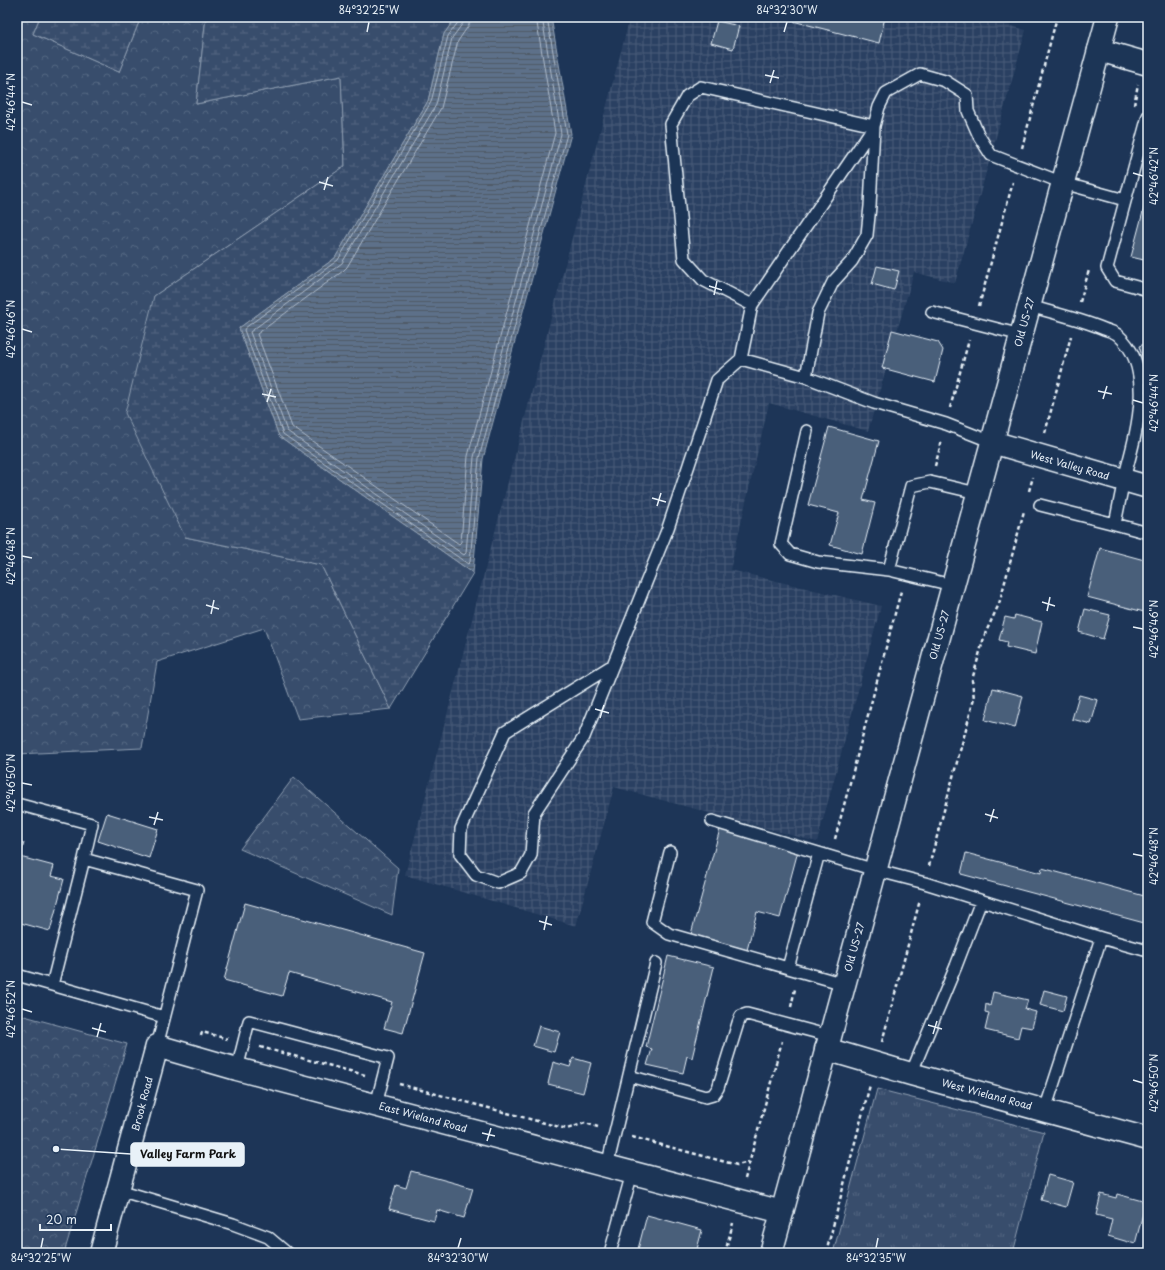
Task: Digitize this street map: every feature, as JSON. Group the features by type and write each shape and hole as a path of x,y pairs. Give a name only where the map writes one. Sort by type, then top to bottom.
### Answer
{"street":[{"name":"Old US-27","path":"771,1253 1108,17"},
{"path":"1099,50 1145,63"},
{"name":"West Valley Road","path":"992,442 1148,487"},
{"name":"West Wieland Road","path":"828,1043 876,1063 911,1074 1148,1139"},
{"name":"East Wieland Road","path":"157,1046 237,1069 739,1202 782,1212"},
{"name":"Brook Road","path":"101,1253 157,1046"}],"lane":[{"path":"806,377 818,313 833,282 852,261 867,235 874,126 879,107 886,93 920,74 945,81 967,95 968,111 979,136 991,156 1062,183 1125,200"},
{"path":"752,305 703,280 684,260 671,124 687,96 701,87 874,126"},
{"path":"1148,116 1106,268 1115,281 1148,290"},
{"path":"613,665 505,732 461,828 460,854 476,875 498,883 521,873 531,855 534,813 584,737 613,665 668,528 717,380 741,359 752,305 874,126"},
{"path":"1029,306 1096,325 1117,334 1132,351 1139,376 1140,405 1134,442 1115,524"},
{"path":"932,312 1021,335"},
{"path":"741,359 806,377 874,403 946,424 992,442"},
{"path":"807,431 781,544 790,554 818,562 889,570 952,585"},
{"path":"889,570 911,486 930,482 977,493"},
{"path":"1040,506 1148,533"},
{"path":"17,804 92,824 52,985"},
{"path":"712,821 1148,951"},
{"path":"670,852 652,922 669,934 844,984"},
{"path":"788,968 819,853"},
{"path":"84,859 197,890 157,1046"},
{"path":"911,1074 956,966 981,901"},
{"path":"1045,1110 1101,938"},
{"path":"607,1166 656,963"},
{"path":"17,975 164,1017"},
{"path":"629,1076 706,1098 713,1095 718,1088 738,1023 741,1016 747,1014 786,1025 828,1043"},
{"path":"237,1069 249,1021 388,1058 376,1105"},
{"path":"610,1253 632,1173"},
{"path":"119,1190 234,1224 268,1237 287,1253"}],"path":[{"path":"930,482 1018,165 1057,17"},
{"path":"1133,109 1145,63 1148,28"},
{"path":"1029,493 1089,268"},
{"path":"826,1253 974,699 972,680 985,634 999,604 1025,508"},
{"path":"831,857 906,574"},
{"path":"725,1253 800,971"},
{"path":"196,1058 202,1032 567,1129 585,1124 736,1165 750,1161"}],"shaded area":[{"path":"630,17 978,17 1026,30 955,283 914,272 868,431 769,403 730,570 881,606 817,842 614,787 576,926 405,875"}],"green space":[{"path":"17,17 40,17 33,34 119,72 141,17 206,17 196,104 341,76 345,166 154,296 185,537 321,565 391,709 298,719 264,628 157,662 142,748 17,754"},
{"path":"40,17 141,17 119,72 33,34"},
{"path":"206,17 456,17 444,34 428,101 335,258 239,328 279,436 473,573 391,709 321,565 185,537 125,413 154,296 345,166 341,76 196,104"},
{"path":"294,777 398,868 392,915 240,849"},
{"path":"17,1014 127,1044 64,1253 17,1253"},
{"path":"877,1089 1044,1132 1013,1253 833,1253"}],"water":[{"path":"456,17 551,17 571,134 483,459 473,573 279,436 239,328 335,258 428,101 444,34"}],"building":[{"path":"777,17 885,17 879,43"},
{"path":"717,21 739,26 733,49 711,43"},
{"path":"1148,193 1148,261 1131,257"},
{"path":"877,266 899,271 894,290 872,284"},
{"path":"892,330 938,342 943,350 935,382 882,368"},
{"path":"1148,343 1148,376 1139,346"},
{"path":"829,427 879,441 863,500 875,503 862,554 830,545 839,513 808,505"},
{"path":"1100,548 1148,561 1148,613 1087,597"},
{"path":"1085,609 1110,615 1103,639 1079,632"},
{"path":"1015,615 1042,622 1035,654 1006,647 1007,642 999,640 1005,617 1014,619"},
{"path":"993,688 1023,696 1015,728 985,720"},
{"path":"1079,695 1098,700 1091,724 1072,719"},
{"path":"107,813 158,829 149,858 98,841"},
{"path":"720,829 798,851 780,918 757,912 747,950 691,934"},
{"path":"17,841 24,843 20,857 54,866 51,876 64,879 50,931 17,922"},
{"path":"966,853 1041,873 1042,868 1148,897 1148,924 961,874"},
{"path":"245,903 425,953 403,1033 384,1028 392,1002 289,973 282,996 224,980"},
{"path":"668,956 714,967 692,1058 687,1056 683,1073 647,1065 652,1049 646,1047"},
{"path":"1044,990 1067,996 1063,1011 1040,1005"},
{"path":"993,992 1028,1000 1025,1009 1036,1012 1032,1028 1021,1026 1018,1038 985,1030 989,1013 985,1012 986,1004 990,1006"},
{"path":"539,1026 560,1032 554,1052 533,1046"},
{"path":"573,1058 591,1063 583,1093 548,1084 553,1062 570,1067"},
{"path":"411,1171 473,1188 464,1218 437,1210 434,1221 389,1209 396,1185 406,1188"},
{"path":"1048,1175 1073,1182 1066,1207 1041,1200"},
{"path":"1101,1194 1116,1198 1117,1194 1146,1202 1135,1244 1108,1236 1112,1219 1096,1215"},
{"path":"647,1215 702,1230 696,1253 637,1253"}],"place":[{"name":"Valley Farm Park","path":"56,1149"}]}
